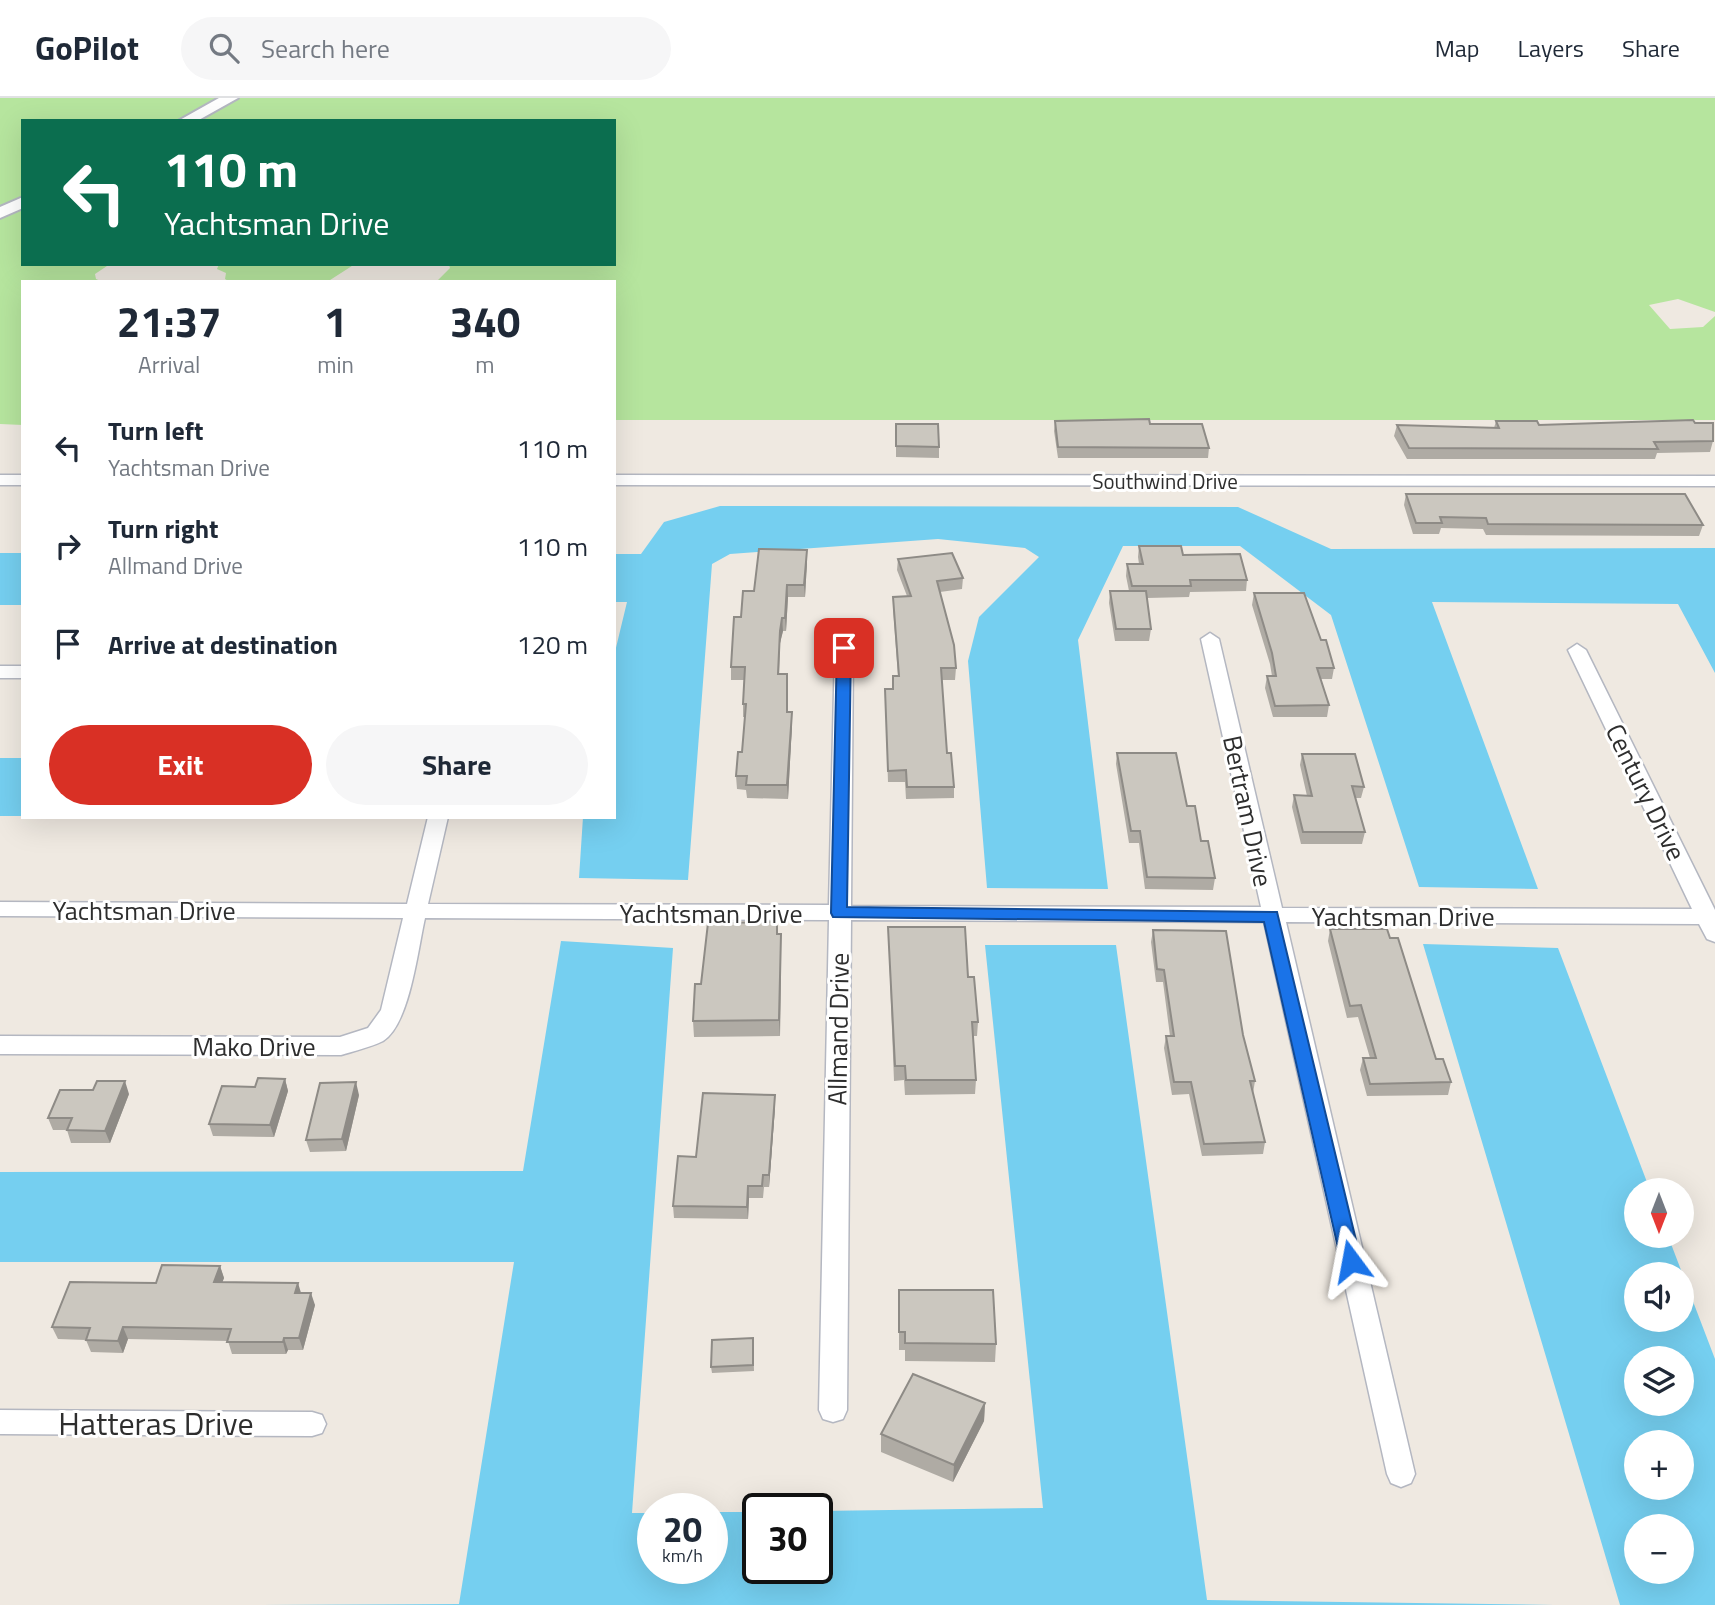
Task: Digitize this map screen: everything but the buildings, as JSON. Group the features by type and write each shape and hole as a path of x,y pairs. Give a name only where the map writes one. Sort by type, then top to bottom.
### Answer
{"street":[{"path":"189,119 231,98"},
{"path":"0,213 21,203"},
{"path":"0,480 21,480"},
{"name":"Southwind Drive","path":"616,480 1715,481"},
{"name":"Bertram Drive","path":"1210,639 1271,916 1401,1474"},
{"name":"Allmand Drive","path":"833,1410 844,648"},
{"name":"Century Drive","path":"1577,650 1712,922"},
{"path":"0,672 21,672"},
{"name":"Mako Drive","path":"0,1045 341,1046 376,1034 392,1012 438,819"},
{"name":"Yachtsman Drive","path":"0,909 1271,916 1712,922"},
{"name":"Hatteras Drive","path":"0,1422 313,1423"}],"green space":[{"path":"0,98 222,98 181,119 21,119 21,198 0,209"},
{"path":"239,98 1715,98 1715,312 1678,299 1649,305 1670,329 1703,327 1715,316 1715,420 616,420 616,280 438,280 449,266 616,266 616,119 198,119"},
{"path":"21,208 21,266 107,266 95,274 98,280 21,280 21,425 0,424 0,218"},
{"path":"218,266 352,266 330,280 227,280 226,273 217,269"}],"water":[{"path":"720,506 1238,507 1331,549 1715,548 1715,673 1678,604 1432,602 1538,889 1419,887 1331,615 1240,546 1123,546 1078,640 1108,889 987,888 968,661 979,617 1039,557 1025,548 938,539 730,554 712,564 688,880 579,878 583,819 616,819 616,648 627,602 616,602 616,554 641,554 664,522"},
{"path":"0,553 21,553 21,605 0,605"},
{"path":"0,758 21,758 21,816 0,816"},
{"path":"561,941 673,948 632,1513 637,1513 637,1584 728,1584 728,1512 742,1512 742,1584 833,1584 833,1511 1043,1508 985,945 1116,945 1207,1600 1554,1605 260,1605 459,1604 514,1262 0,1262 0,1172 523,1171"},
{"path":"1423,944 1558,948 1645,1178 1624,1178 1624,1248 1673,1248 1678,1262 1624,1262 1624,1332 1694,1332 1694,1304 1715,1359 1715,1605 1620,1605"}],"route":[{"path":"844,648 839,913 1271,916 1351,1261"}]}
